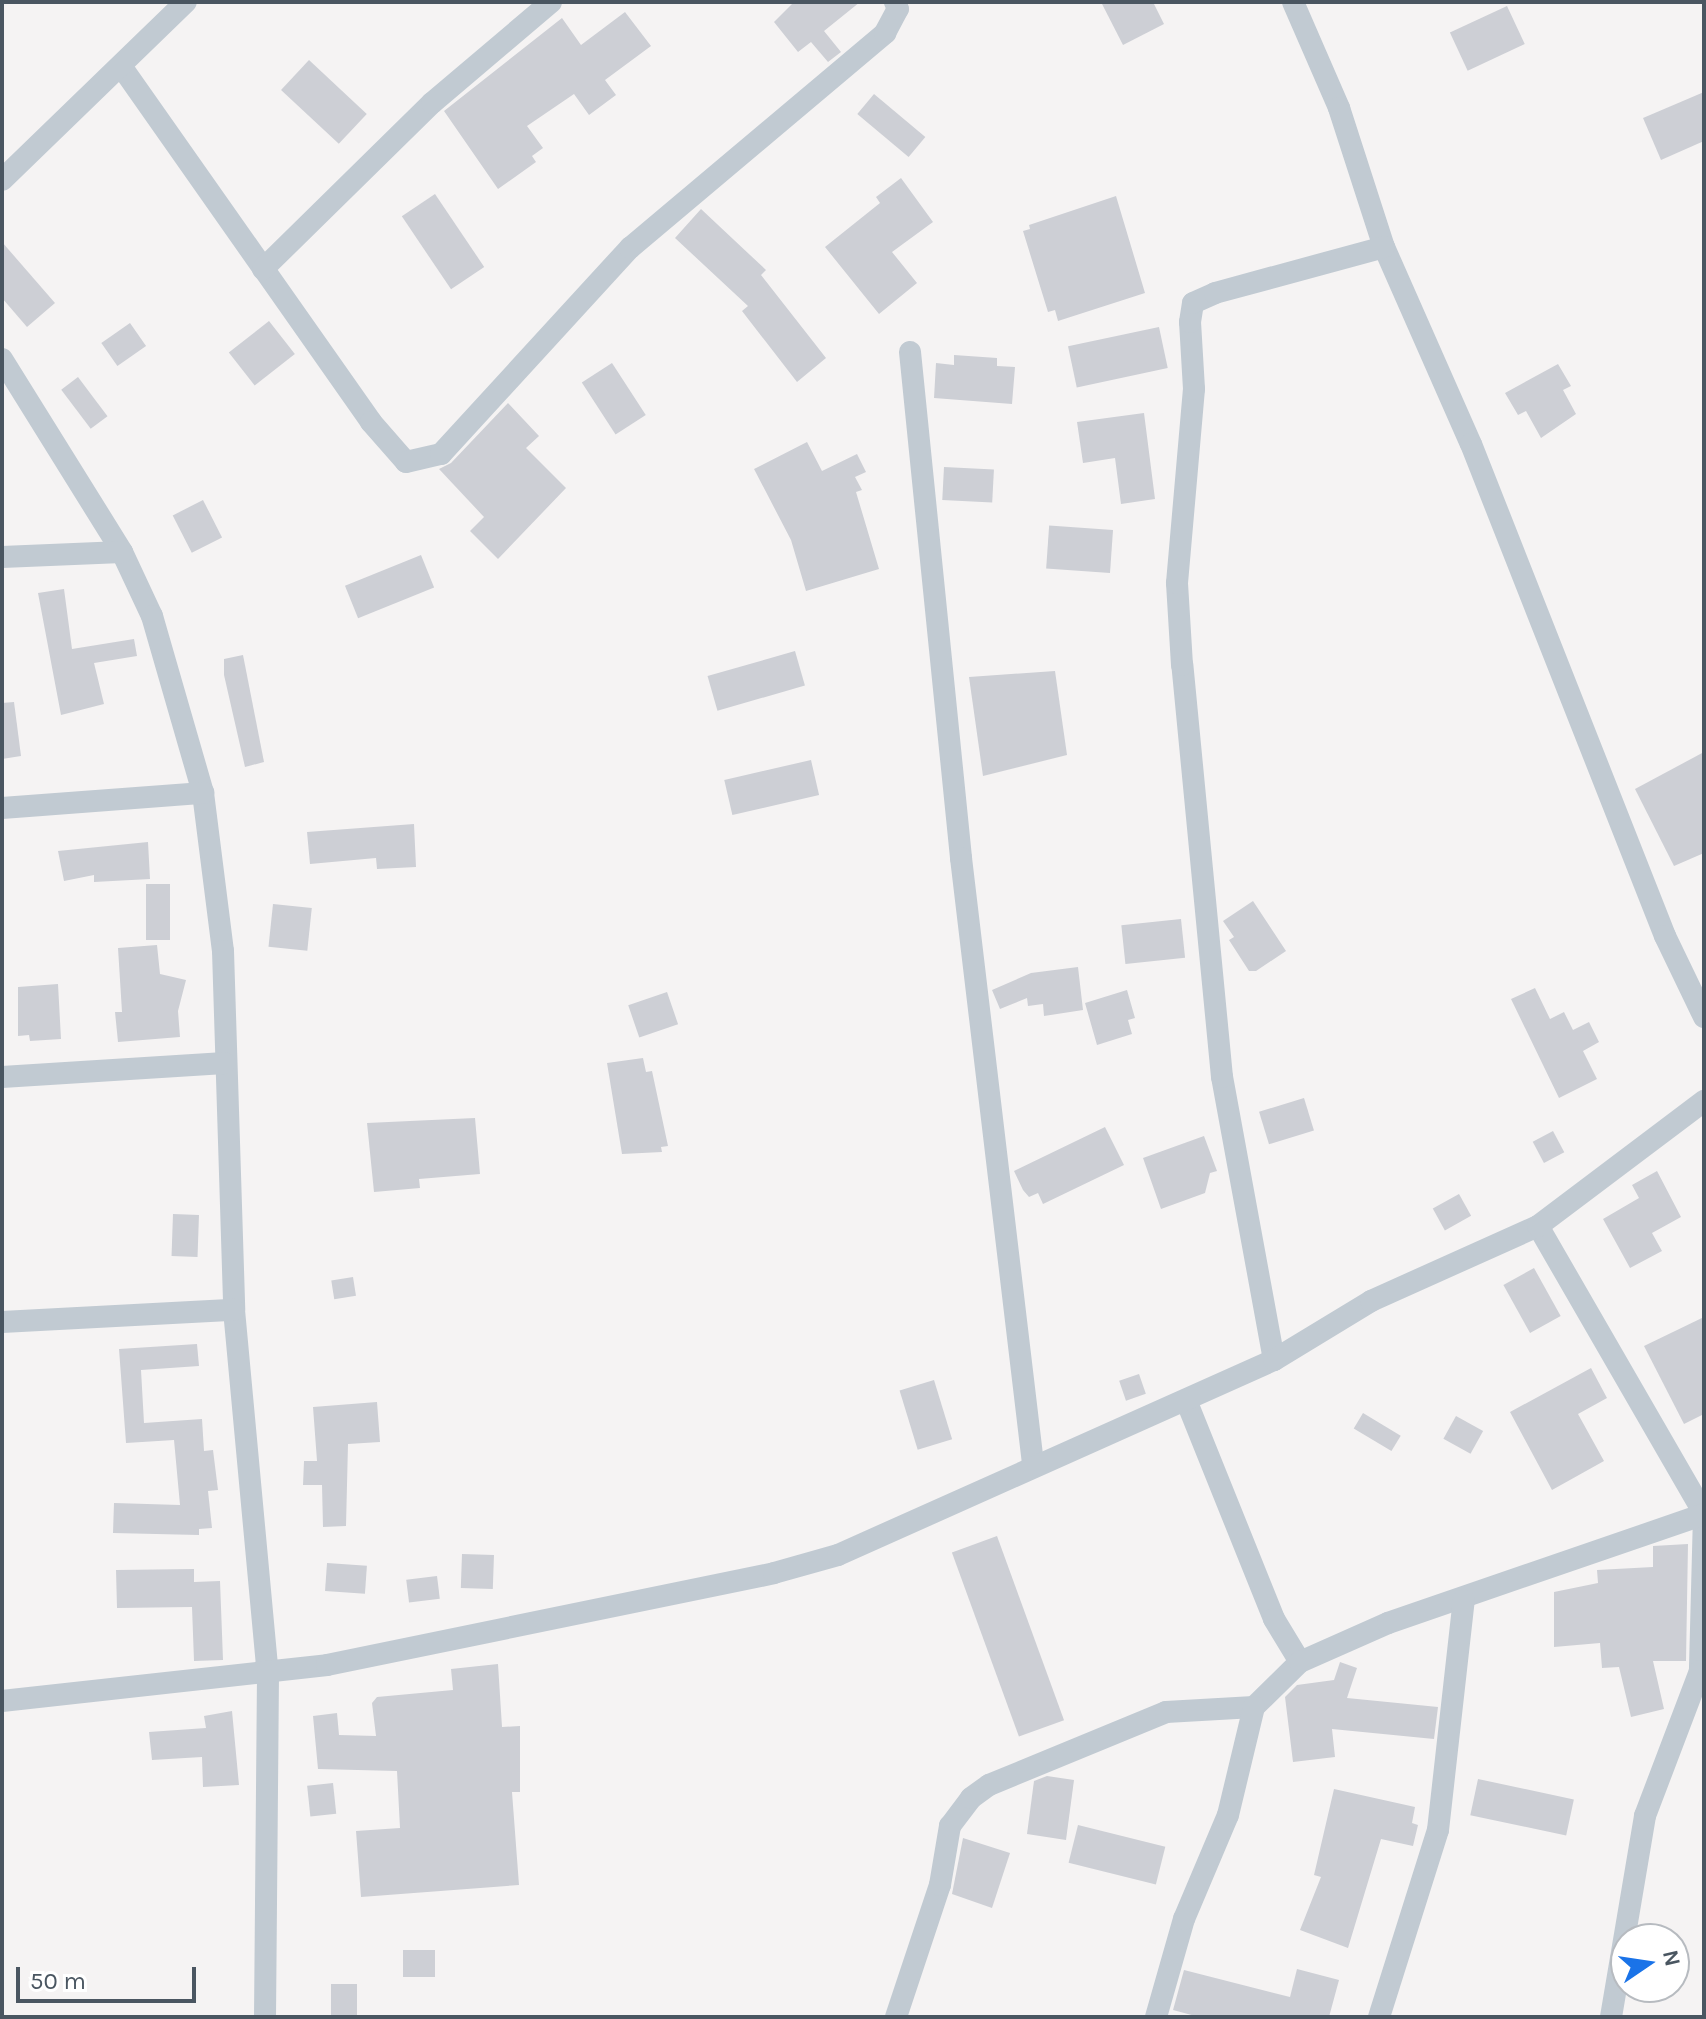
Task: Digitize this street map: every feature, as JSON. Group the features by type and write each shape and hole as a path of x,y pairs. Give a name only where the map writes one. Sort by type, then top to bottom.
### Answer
{"street":[{"path":"2,180 186,2"},
{"path":"263,269 432,103 551,2"},
{"path":"121,66 371,422 406,462 441,454 630,248 885,33 898,9 895,2"},
{"path":"1293,2 1339,108 1384,247 1471,444 1665,936 1704,1017"},
{"path":"1274,1360 1222,1077 1182,665 1177,583 1194,389 1190,322 1193,303 1215,293 1384,247"},
{"path":"910,352 961,858 1033,1464"},
{"path":"2,359 122,552 152,616 203,793 223,951 234,1310 268,1674 265,2017"},
{"path":"2,557 122,552"},
{"path":"2,808 203,793"},
{"path":"2,1077 225,1063"},
{"path":"2,1701 268,1674 774,1573 838,1555 915,1523 1033,1464 1274,1360 1371,1301 1538,1226 1704,1101"},
{"path":"1538,1226 1704,1514 1700,1671 1645,1816 1611,2017"},
{"path":"2,1322 234,1310"},
{"path":"1186,1400 1274,1619 1300,1662"},
{"path":"1156,2017 1184,1919 1228,1815 1254,1707 1300,1662 1388,1623 1464,1600 1704,1514"},
{"path":"1379,2017 1438,1830 1464,1600"},
{"path":"896,2017 940,1885 950,1826 971,1798 1078,1745 1166,1712 1254,1707"}],"building":[{"path":"794,2 860,2 824,31 841,52 828,62 811,42 798,52 774,22"},
{"path":"1101,2 1153,2 1164,24 1123,45"},
{"path":"1507,6 1525,44 1468,71 1450,33"},
{"path":"625,12 651,46 605,80 616,95 589,115 574,94 527,126 543,148 532,156 536,162 498,189 444,111 562,18 581,45"},
{"path":"309,60 367,114 339,144 281,90"},
{"path":"1704,92 1704,141 1661,160 1643,118"},
{"path":"874,94 925,137 909,157 857,114"},
{"path":"901,178 933,222 892,252 917,283 879,314 825,247 880,203 876,197"},
{"path":"435,194 484,267 451,289 402,216"},
{"path":"1116,196 1145,293 1058,321 1055,310 1048,312 1023,231 1030,229 1029,225"},
{"path":"701,209 766,270 761,275 826,358 797,382 742,311 748,306 675,238"},
{"path":"2,242 55,303 27,327 2,298"},
{"path":"269,321 295,354 255,385 229,352"},
{"path":"130,323 146,346 117,366 101,343"},
{"path":"1159,327 1168,368 1077,387 1068,346"},
{"path":"954,355 997,358 997,366 1015,367 1012,404 934,398 936,363 954,365"},
{"path":"612,363 646,415 616,435 582,383"},
{"path":"1558,364 1571,386 1563,390 1576,414 1541,438 1526,411 1518,415 1505,393"},
{"path":"78,377 107,416 91,429 61,390"},
{"path":"508,403 539,436 526,448 566,488 498,559 470,531 484,517 439,469 451,463"},
{"path":"1144,413 1155,499 1121,504 1115,458 1083,463 1077,422"},
{"path":"807,442 822,471 857,454 866,472 855,477 862,490 856,492 879,569 806,591 791,540 754,469"},
{"path":"944,467 994,470 992,503 942,500"},
{"path":"203,500 222,537 192,553 173,515"},
{"path":"1049,526 1113,530 1110,573 1046,568"},
{"path":"421,555 434,587 358,618 345,586"},
{"path":"64,589 72,649 134,639 137,656 94,663 104,704 61,715 38,593"},
{"path":"795,651 805,686 717,711 708,676"},
{"path":"243,655 264,762 245,767 224,675 224,659"},
{"path":"1055,671 1067,755 983,776 969,677"},
{"path":"14,702 21,756 2,759 2,703"},
{"path":"1704,752 1704,853 1674,866 1635,789"},
{"path":"811,760 819,795 732,815 724,780"},
{"path":"414,824 416,867 377,869 376,858 310,864 307,832"},
{"path":"148,842 150,879 94,882 94,875 64,881 58,851"},
{"path":"146,884 170,884 170,940 146,940"},
{"path":"1253,901 1286,951 1256,971 1249,971 1229,940 1234,937 1223,921"},
{"path":"273,904 312,908 307,951 269,947"},
{"path":"1181,919 1185,958 1125,964 1121,925"},
{"path":"157,945 160,974 186,980 178,1011 180,1037 118,1042 115,1012 122,1012 118,948"},
{"path":"1078,967 1083,1010 1044,1016 1043,1004 1028,1006 1027,998 1000,1009 992,990 1031,973"},
{"path":"58,984 61,1039 30,1041 29,1035 18,1036 18,987"},
{"path":"1535,988 1550,1019 1564,1012 1573,1030 1589,1022 1599,1042 1583,1051 1597,1079 1559,1098 1511,999"},
{"path":"1127,990 1135,1018 1128,1020 1132,1034 1097,1045 1085,1003"},
{"path":"667,992 678,1024 639,1037 628,1005"},
{"path":"643,1058 646,1072 652,1071 668,1146 661,1147 662,1152 622,1154 607,1063"},
{"path":"1304,1098 1314,1131 1269,1144 1259,1112"},
{"path":"475,1118 480,1174 419,1179 420,1188 374,1192 367,1123"},
{"path":"1105,1127 1124,1165 1043,1204 1038,1193 1029,1197 1023,1190 1014,1171"},
{"path":"1553,1131 1564,1152 1544,1163 1533,1142"},
{"path":"1204,1136 1217,1171 1210,1173 1205,1193 1161,1209 1143,1158"},
{"path":"1657,1171 1681,1217 1652,1233 1662,1251 1630,1268 1603,1219 1639,1198 1632,1185"},
{"path":"1459,1194 1471,1216 1445,1230 1433,1209"},
{"path":"173,1214 199,1215 198,1257 172,1256"},
{"path":"1534,1268 1561,1316 1530,1333 1503,1285"},
{"path":"353,1277 356,1296 334,1299 331,1280"},
{"path":"1704,1317 1704,1414 1684,1424 1644,1346"},
{"path":"197,1344 199,1366 141,1370 144,1423 202,1419 204,1451 213,1450 218,1490 208,1491 212,1528 199,1529 199,1535 113,1533 114,1503 180,1505 174,1440 126,1443 119,1349"},
{"path":"1591,1368 1607,1398 1578,1414 1604,1461 1552,1490 1510,1412"},
{"path":"1139,1374 1146,1394 1126,1401 1119,1381"},
{"path":"934,1380 952,1439 918,1450 900,1391"},
{"path":"377,1402 380,1442 348,1444 346,1526 323,1527 322,1485 303,1485 304,1461 317,1461 313,1407"},
{"path":"1363,1413 1401,1436 1391,1451 1354,1428"},
{"path":"1456,1416 1483,1431 1471,1454 1443,1439"},
{"path":"997,1536 1064,1720 1019,1737 952,1552"},
{"path":"1688,1544 1686,1661 1653,1661 1664,1709 1631,1717 1619,1667 1602,1668 1600,1643 1554,1647 1554,1592 1598,1583 1597,1570 1653,1567 1653,1546"},
{"path":"462,1554 494,1555 493,1589 461,1588"},
{"path":"327,1563 367,1566 365,1594 325,1591"},
{"path":"194,1569 194,1582 220,1581 223,1660 194,1661 192,1607 117,1608 116,1570"},
{"path":"437,1576 440,1599 409,1603 406,1580"},
{"path":"1340,1662 1357,1668 1347,1698 1438,1707 1434,1739 1332,1729 1335,1757 1293,1762 1285,1697 1297,1685 1334,1680"},
{"path":"498,1664 502,1727 520,1726 520,1792 512,1792 519,1885 361,1897 356,1831 400,1828 397,1771 318,1769 313,1716 337,1713 339,1735 376,1736 372,1703 377,1697 453,1690 451,1669"},
{"path":"232,1711 239,1785 203,1787 202,1757 152,1760 149,1732 206,1728 204,1716"},
{"path":"1047,1776 1074,1780 1066,1840 1027,1834 1034,1781"},
{"path":"1478,1779 1574,1799 1566,1836 1470,1815"},
{"path":"333,1783 336,1814 310,1817 307,1786"},
{"path":"1334,1789 1415,1807 1412,1823 1418,1825 1413,1846 1381,1839 1348,1948 1300,1930 1321,1877 1314,1875"},
{"path":"1078,1825 1165,1847 1156,1885 1069,1863"},
{"path":"963,1838 1010,1853 992,1908 952,1894"},
{"path":"403,1950 435,1950 435,1977 403,1977"},
{"path":"1297,1969 1339,1980 1329,2017 1199,2017 1173,2010 1184,1970 1290,1997"},
{"path":"331,1984 357,1984 357,2017 331,2017"}]}
